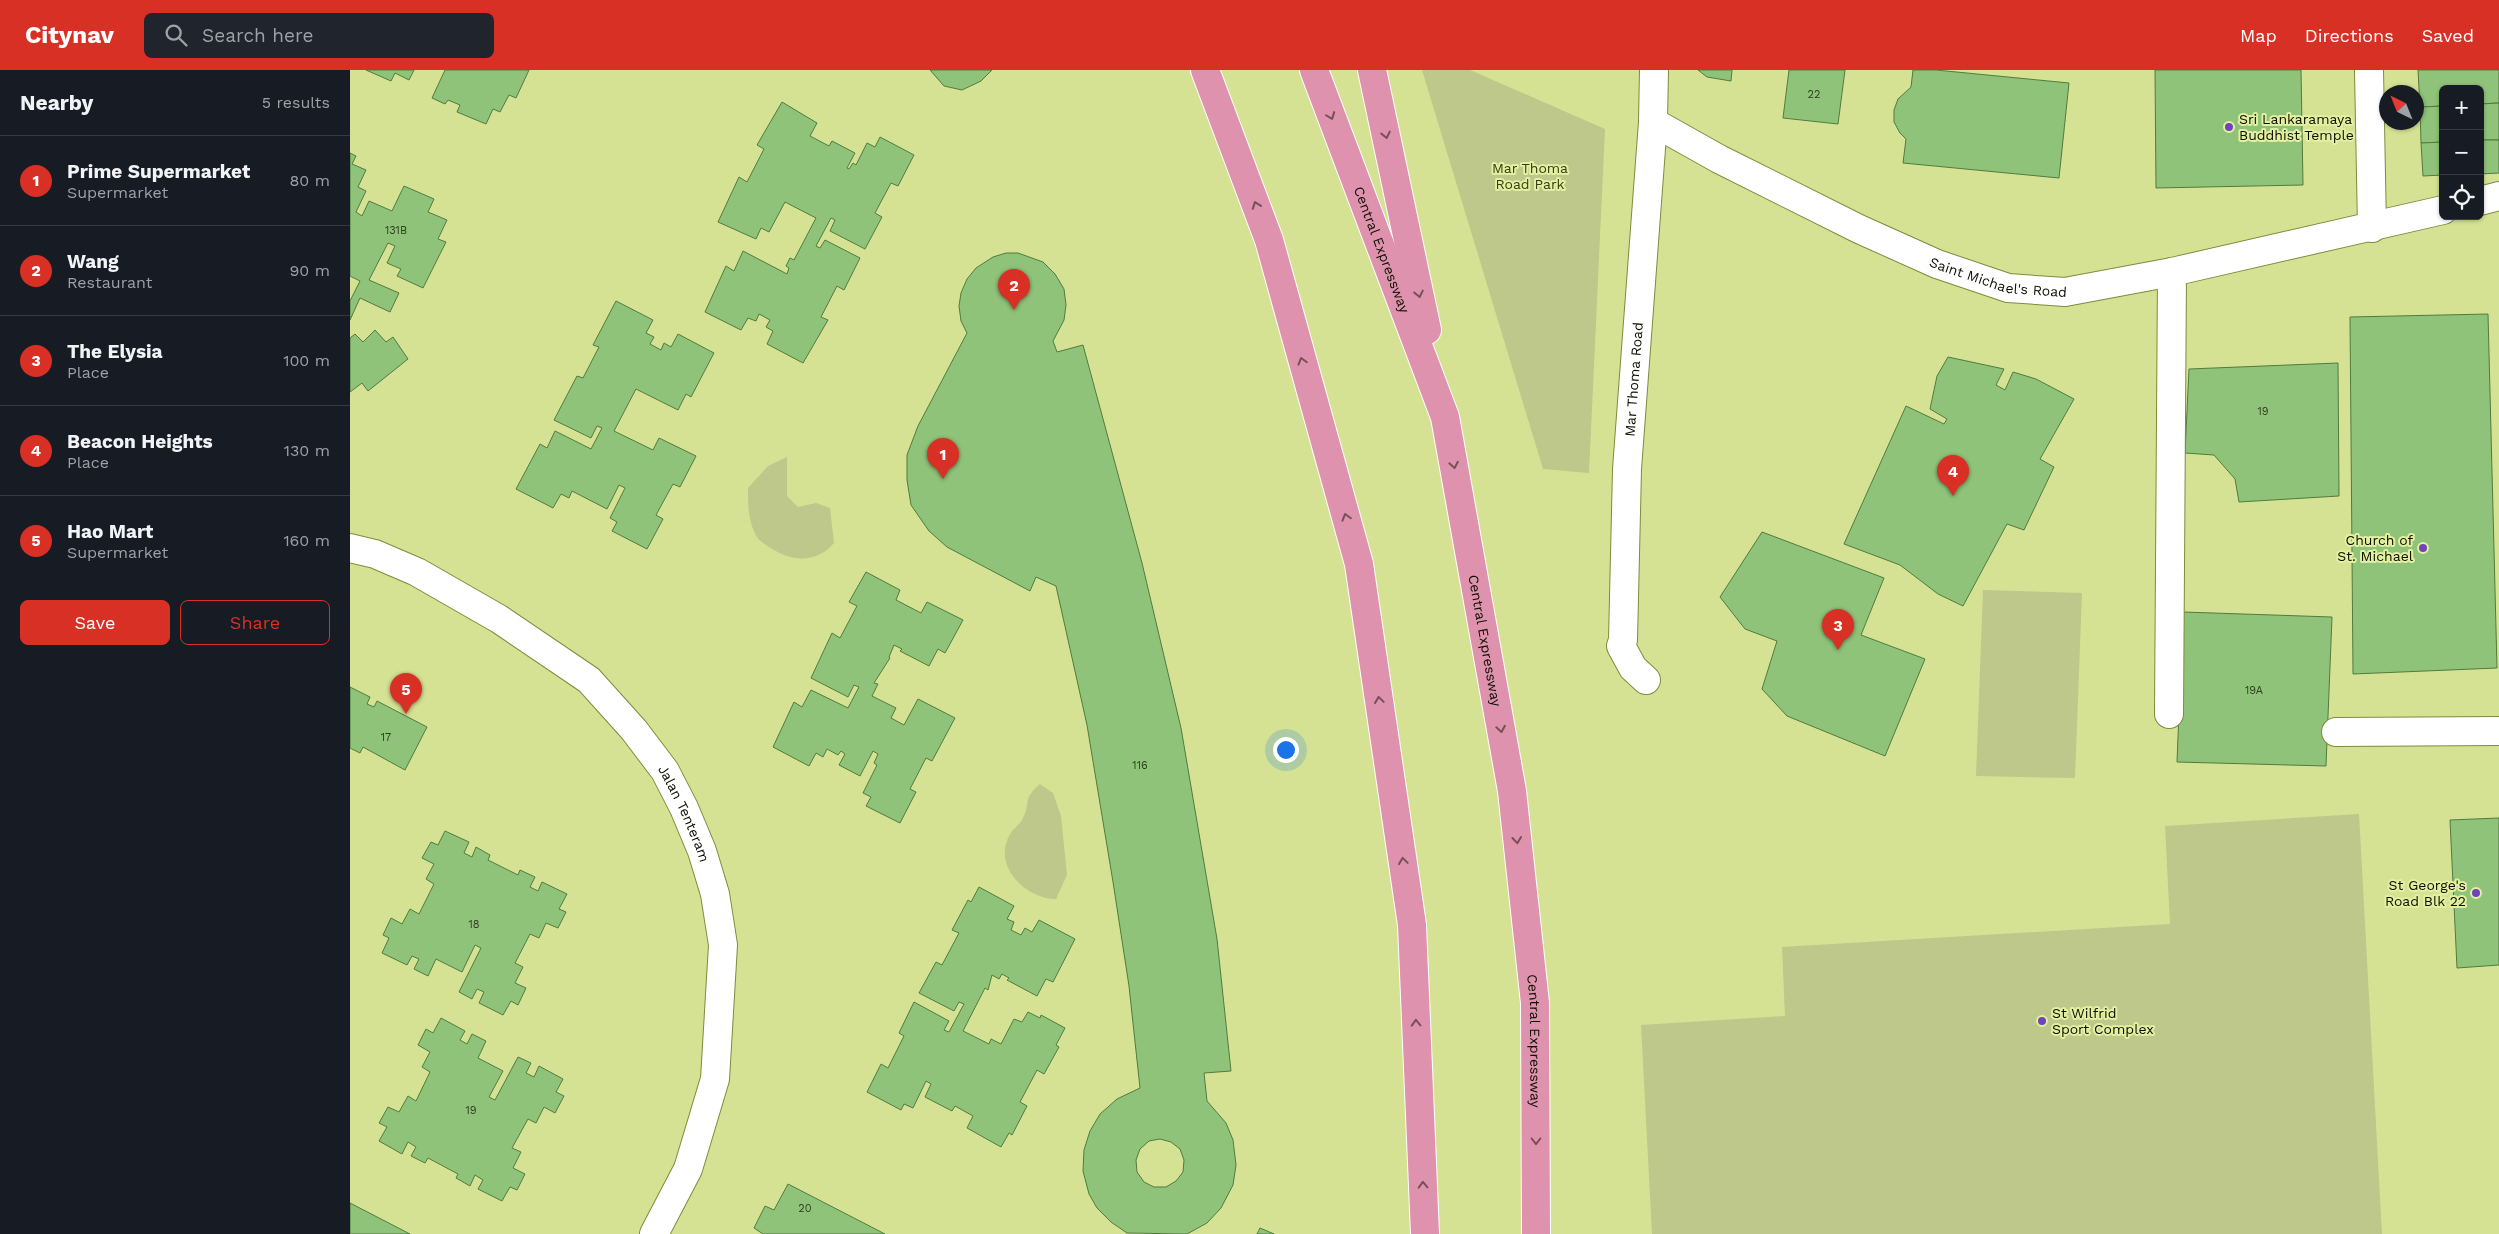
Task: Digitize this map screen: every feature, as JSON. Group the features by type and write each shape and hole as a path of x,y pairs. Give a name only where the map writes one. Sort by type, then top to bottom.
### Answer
{"highway":[{"path":"1205,70 1269,240 1359,564 1412,925 1425,1234"},
{"name":"Central Expressway","path":"1314,70 1446,417 1513,801 1535,1003 1536,1234"},
{"path":"1372,70 1446,417"}],"street":[{"name":"Mar Thoma Road","path":"1646,680 1633,668 1621,646 1623,640 1627,469 1653,122 1654,70"},
{"path":"2369,70 2372,228"},
{"name":"Saint Michael's Road","path":"1653,122 1719,159 1859,229 1937,264 2008,288 2065,292 2172,272 2346,231 2372,228 2439,211"},
{"path":"2484,200 2499,196"},
{"path":"2169,714 2172,272"},
{"name":"Jalan Tenteram","path":"350,548 375,554 417,572 500,619 589,680 634,730 665,771 684,808 702,851 715,894 723,945 715,1079 688,1170 654,1234"},
{"path":"2336,732 2499,731"}],"green space":[{"name":"Mar Thoma Road Park","path":"1422,70 1470,70 1605,129 1589,473 1543,469"},
{"path":"787,457 787,496 798,507 816,503 830,508 834,543 819,555 794,558 777,552 758,538 750,519 748,488 768,466"},
{"path":"1983,590 2082,593 2075,778 1976,776"},
{"path":"1040,784 1053,793 1061,816 1067,875 1056,899 1034,894 1024,887 1015,879 1005,859 1005,848 1009,836 1023,818 1029,797"},
{"name":"St Wilfrid Sport Complex","path":"2359,814 2382,1234 1652,1234 1641,1025 1785,1016 1782,947 2170,924 2165,826"}],"building":[{"path":"366,70 414,70 409,80 395,73 391,81"},
{"path":"445,70 529,70 516,98 509,95 500,112 493,109 486,124 457,112 460,105 448,100 445,104 432,98"},
{"path":"930,70 992,70 981,81 962,90 944,86"},
{"path":"1698,70 1732,70 1731,81 1707,77"},
{"path":"1789,70 1845,70 1838,124 1783,118"},
{"path":"1913,70 1936,70 2069,83 2059,178 1903,163 1906,139 1894,122 1894,110 1898,99 1911,87"},
{"name":"Sri Lankaramaya Buddhist Temple","path":"2155,70 2301,70 2303,185 2156,188"},
{"path":"2418,70 2499,70 2499,103 2484,104 2484,85 2439,85 2439,106 2424,107 2424,85 2419,85"},
{"path":"782,102 817,123 810,136 829,146 832,141 855,153 847,168 849,169 853,163 856,165 867,143 875,147 880,137 914,155 898,186 891,183 875,213 882,217 865,249 830,231 835,220 831,218 816,246 820,248 825,240 860,258 844,290 837,286 821,317 828,320 803,363 767,344 773,331 766,327 770,320 759,314 756,321 748,318 741,330 705,312 726,266 734,271 743,251 787,274 789,268 786,266 790,258 794,260 816,218 785,202 769,232 761,228 756,239 718,222 739,177 747,182 764,149 757,145"},
{"path":"2499,103 2499,140 2484,140 2484,104"},
{"path":"2439,106 2439,142 2421,143 2421,130 2424,130 2424,107"},
{"path":"2484,140 2499,140 2499,173 2484,174"},
{"path":"2439,142 2439,175 2423,176 2421,143"},
{"path":"350,153 356,156 352,164 366,170 358,187 366,191 356,212 362,216 369,201 392,211 404,186 434,199 428,212 447,220 438,239 446,242 423,288 397,276 401,269 387,263 395,246 388,243 369,280 399,293 390,312 360,298 350,320 350,301 360,281 350,276"},
{"path":"1006,253 1018,253 1043,262 1055,274 1064,289 1066,305 1064,320 1053,341 1057,352 1083,345 1142,563 1181,728 1217,939 1231,1071 1204,1073 1207,1101 1226,1123 1233,1140 1236,1165 1233,1185 1221,1208 1207,1223 1187,1234 1127,1233 1111,1222 1097,1208 1089,1194 1083,1171 1084,1150 1090,1131 1100,1114 1117,1099 1140,1088 1129,986 1087,725 1056,586 1036,577 1030,591 947,547 929,531 911,505 907,480 907,455 918,426 967,333 961,321 959,306 961,293 967,279 976,268 993,257","holes":["1160,1139 1171,1142 1180,1149 1184,1160 1183,1172 1176,1181 1166,1187 1154,1187 1144,1182 1137,1172 1136,1160 1140,1149 1149,1141"]},
{"path":"616,301 653,320 646,333 654,337 650,344 661,350 664,343 671,347 678,334 714,353 691,397 686,394 678,410 636,389 614,431 653,450 659,438 696,456 680,487 673,484 656,515 663,519 647,549 612,531 617,522 610,518 625,488 619,485 607,509 572,491 569,498 561,494 553,508 516,489 540,444 547,448 555,431 591,449 602,428 597,426 591,438 554,420 577,376 583,378 599,347 593,345"},
{"name":"Church of St. Michael","path":"2488,314 2497,668 2353,674 2350,317"},
{"path":"375,330 386,342 393,337 408,359 368,391 362,383 350,392 350,338 355,334 363,342"},
{"path":"1948,357 2004,369 1996,385 2005,390 2013,372 2036,379 2074,399 2040,459 2054,467 2024,530 2007,524 1963,606 1938,594 1900,565 1844,544 1906,406 1944,424 1947,419 1930,409 1937,376"},
{"path":"2338,363 2339,496 2239,502 2235,479 2214,455 2185,453 2189,369"},
{"path":"1762,532 1884,578 1861,635 1925,659 1885,756 1787,716 1762,689 1777,641 1745,629 1720,597"},
{"path":"866,572 900,590 896,600 921,613 927,602 963,620 945,653 938,649 929,666 900,651 902,649 894,645 890,658 874,683 878,684 872,696 896,708 891,718 904,725 918,699 955,718 932,761 926,758 910,789 916,792 900,823 866,806 871,797 863,793 877,765 874,763 878,754 873,751 860,776 839,765 845,754 841,751 838,755 827,749 823,757 816,753 809,766 773,747 794,702 802,707 811,690 848,708 859,687 854,685 848,697 811,678 832,633 840,638 857,606 849,602"},
{"path":"2183,612 2332,617 2326,766 2177,762"},
{"path":"350,687 370,697 367,704 374,707 377,701 427,727 405,770 363,747 360,753 350,748"},
{"name":"St George's Road Blk 22","path":"2499,818 2499,965 2457,968 2450,820"},
{"path":"445,831 469,842 464,853 472,857 476,847 490,855 488,860 518,875 520,870 535,877 530,887 538,891 542,882 567,894 559,909 566,912 558,928 546,923 539,938 530,934 515,963 523,967 515,983 526,988 518,1005 511,1001 503,1015 479,1003 484,992 477,989 472,999 459,992 481,948 475,945 462,972 436,959 428,976 414,969 419,959 412,956 407,965 382,953 389,938 383,935 391,918 402,924 410,909 419,914 434,884 426,879 434,864 422,858 431,842 438,845"},
{"path":"979,887 1014,906 1007,919 1014,922 1011,930 1021,935 1025,928 1032,932 1039,920 1075,939 1053,982 1046,979 1037,996 1007,980 1009,978 1002,974 999,979 992,975 988,990 985,988 963,1031 989,1044 991,1039 1001,1044 1014,1019 1022,1022 1028,1012 1040,1018 1041,1015 1065,1028 1056,1045 1059,1047 1044,1074 1037,1070 1020,1102 1027,1106 1012,1135 1009,1133 1001,1147 967,1128 973,1116 955,1106 952,1111 925,1097 931,1084 926,1081 913,1108 904,1104 901,1110 867,1092 881,1064 888,1068 904,1036 899,1033 914,1002 949,1021 944,1030 949,1032 964,1004 959,1002 954,1011 919,993 936,962 942,965 959,933 952,930 968,900 971,902"},
{"path":"441,1018 465,1031 460,1040 467,1044 472,1034 486,1041 478,1058 503,1071 489,1097 495,1100 518,1057 531,1063 526,1073 534,1077 539,1066 563,1079 556,1092 564,1096 555,1113 544,1107 536,1123 528,1119 512,1148 521,1152 513,1168 525,1174 517,1190 510,1187 502,1201 478,1189 483,1180 475,1175 470,1186 456,1178 458,1174 428,1158 425,1163 411,1156 416,1147 408,1142 402,1154 379,1141 387,1127 379,1123 388,1107 399,1112 408,1096 416,1101 430,1072 422,1067 430,1052 418,1045 426,1029 433,1033"},
{"path":"788,1184 885,1234 763,1234 754,1228 765,1206 774,1210"},
{"path":"350,1203 410,1234 350,1234"},
{"path":"1260,1228 1274,1234 1257,1234"}],"place":[{"name":"Sri Lankaramaya Buddhist Temple","path":"2229,127"},
{"name":"Wang","path":"1014,310"},
{"name":"Prime Supermarket","path":"943,479"},
{"name":"Beacon Heights","path":"1953,496"},
{"name":"Church of St. Michael","path":"2423,548"},
{"name":"The Elysia","path":"1838,650"},
{"name":"Hao Mart","path":"406,714"},
{"name":"St George's Road Blk 22","path":"2476,893"},
{"name":"St Wilfrid Sport Complex","path":"2042,1021"}]}
